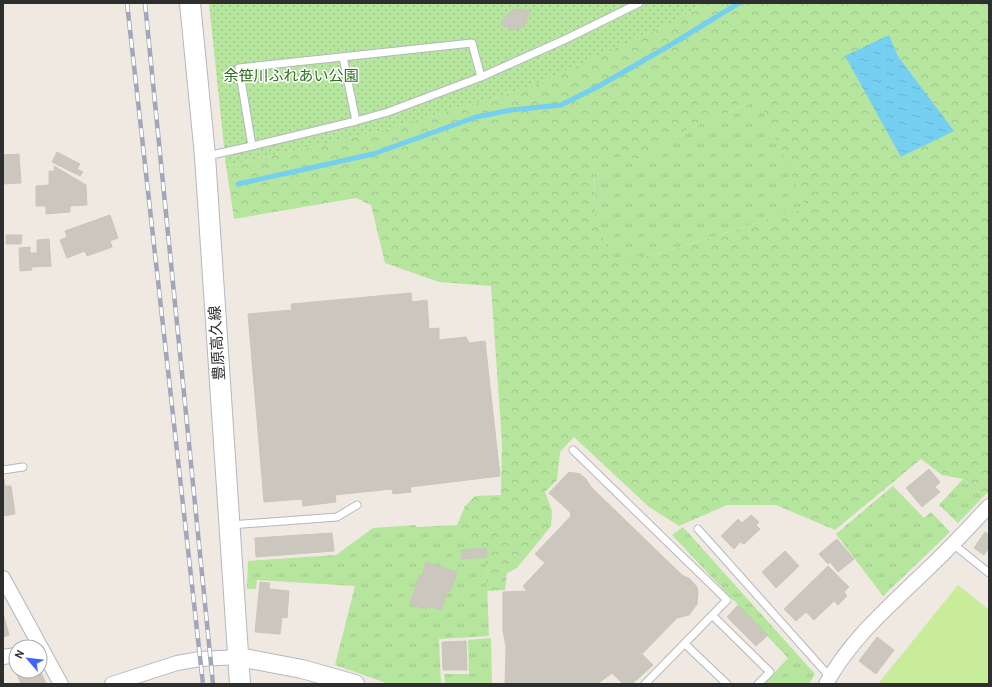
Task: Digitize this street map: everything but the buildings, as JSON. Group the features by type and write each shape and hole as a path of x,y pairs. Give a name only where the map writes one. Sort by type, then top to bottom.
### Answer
{"main road":[{"name":"豊原高久線","path":"190,3 205,156 240,684"}],"street":[{"path":"828,680 846,652 863,632 953,544 989,506"},
{"path":"3,578 35,639"},
{"path":"112,684 177,663 200,659 239,657 302,669 355,684"},
{"path":"48,661 62,684"}],"lane":[{"path":"205,156 356,121 388,112 481,77 566,39 639,3"},
{"path":"252,146 239,68 472,43 481,77"},
{"path":"343,57 356,121"},
{"path":"573,450 727,600 645,684"},
{"path":"3,470 23,467"},
{"path":"230,525 337,517 357,505"},
{"path":"698,529 828,680"},
{"path":"953,544 989,573"},
{"path":"713,616 770,672 758,684"},
{"path":"685,644 727,684"}],"green space":[{"name":"余笹川ふれあい公園","path":"209,3 705,3 669,24 527,88 379,131 226,166"},
{"path":"705,3 989,3 989,491 983,497 963,479 942,475 921,459 835,530 776,505 727,505 679,526 649,507 574,437 560,452 557,480 545,492 552,511 551,526 517,568 507,573 505,590 487,591 486,559 467,539 457,525 465,506 475,496 501,495 502,443 491,286 439,282 385,263 371,205 356,198 234,219 226,166 379,131 527,88 669,24","holes":["889,35 898,56 953,130 901,157","759,100 806,208 653,255 611,259 595,215 594,160 618,153 637,160 690,128"]},
{"path":"759,100 807,208 653,255 611,260 595,215 594,160 618,153 637,160 690,128"},
{"path":"963,479 983,497 958,523 939,505"},
{"path":"893,486 924,518 931,512 950,532 883,596 836,534"},
{"path":"415,525 417,527 457,525 467,539 486,559 489,636 439,639 441,684 389,684 335,665 355,586 257,580 256,589 247,589 248,561 336,555 373,528"},
{"path":"683,527 815,674 809,684 764,684 788,658 672,535"},
{"path":"958,585 989,610 989,684 878,684"},
{"path":"491,638 492,684 445,684 444,674 469,674 468,640"}],"water":[{"path":"889,35 898,56 954,131 901,157 845,56"}],"waterway":[{"path":"238,184 373,154 476,117 511,110 561,105 599,86 739,3"}],"railway":[{"path":"127,3 203,684"},
{"path":"145,3 213,684"}]}
